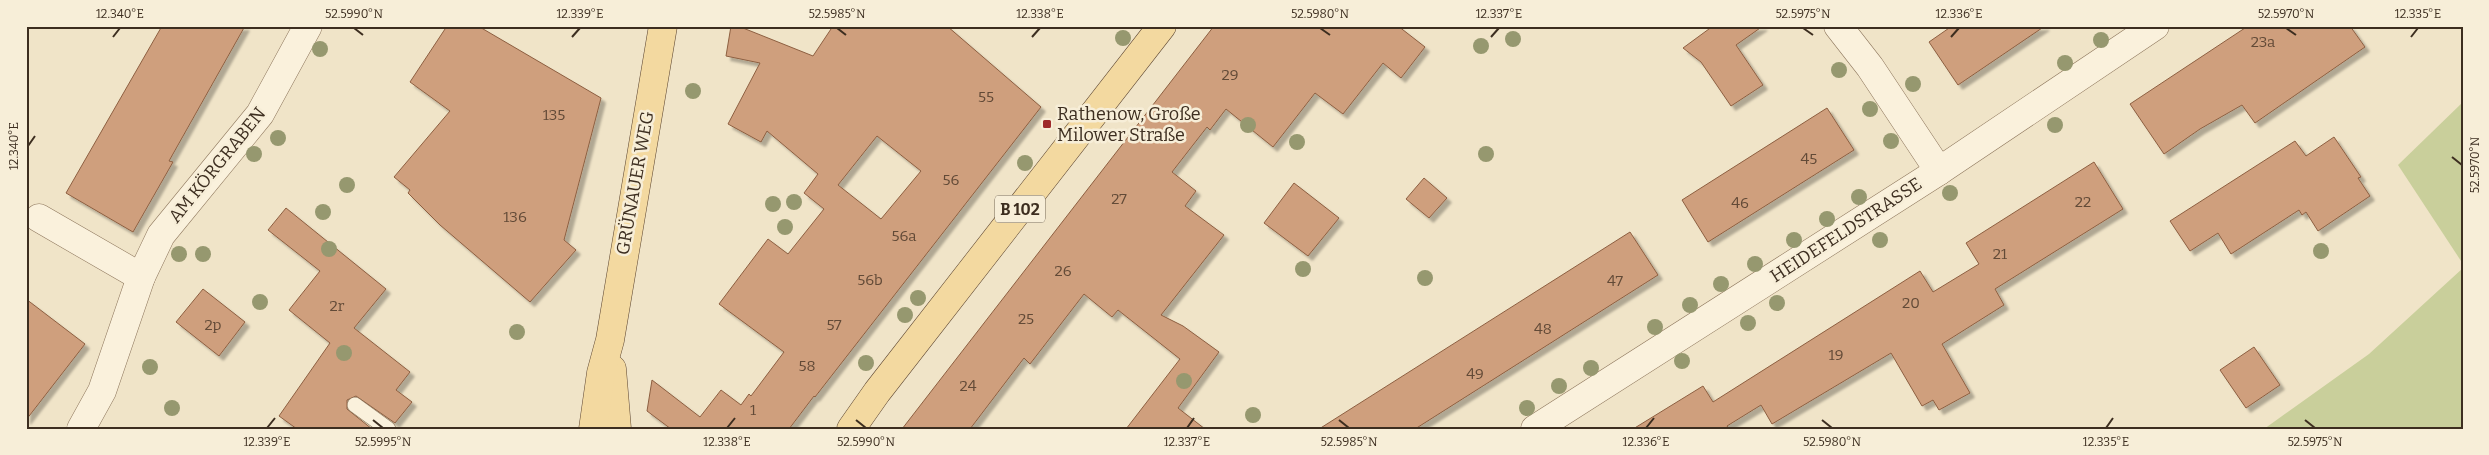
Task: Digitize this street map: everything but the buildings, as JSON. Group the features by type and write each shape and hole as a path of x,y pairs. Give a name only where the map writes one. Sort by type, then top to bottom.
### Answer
{"main road":[{"name":"GRÜNAUER WEG","path":"593,429 601,373 610,340 663,26"},
{"name":"B 102","path":"852,429 877,392 1162,26"},
{"name":"GRÜNAUER WEG","path":"610,340 617,429"},
{"name":"B 102","path":"841,429 877,392"}],"street":[{"name":"AM KÖRGRABEN","path":"81,429 102,391 142,277 161,235 260,114 308,26"},
{"path":"1838,26 1870,67 1939,171"},
{"name":"HEIDEFELDSTRASSE","path":"1535,429 1939,171 2154,26"},
{"path":"32,215 142,277"}],"lane":[{"path":"355,405 388,429"}],"green space":[{"path":"2463,102 2463,264 2398,165"},
{"path":"2463,268 2463,429 2264,429 2369,354"}],"place":[{"name":"Rathenow, Große Milower Straße","path":"1047,124"}]}
